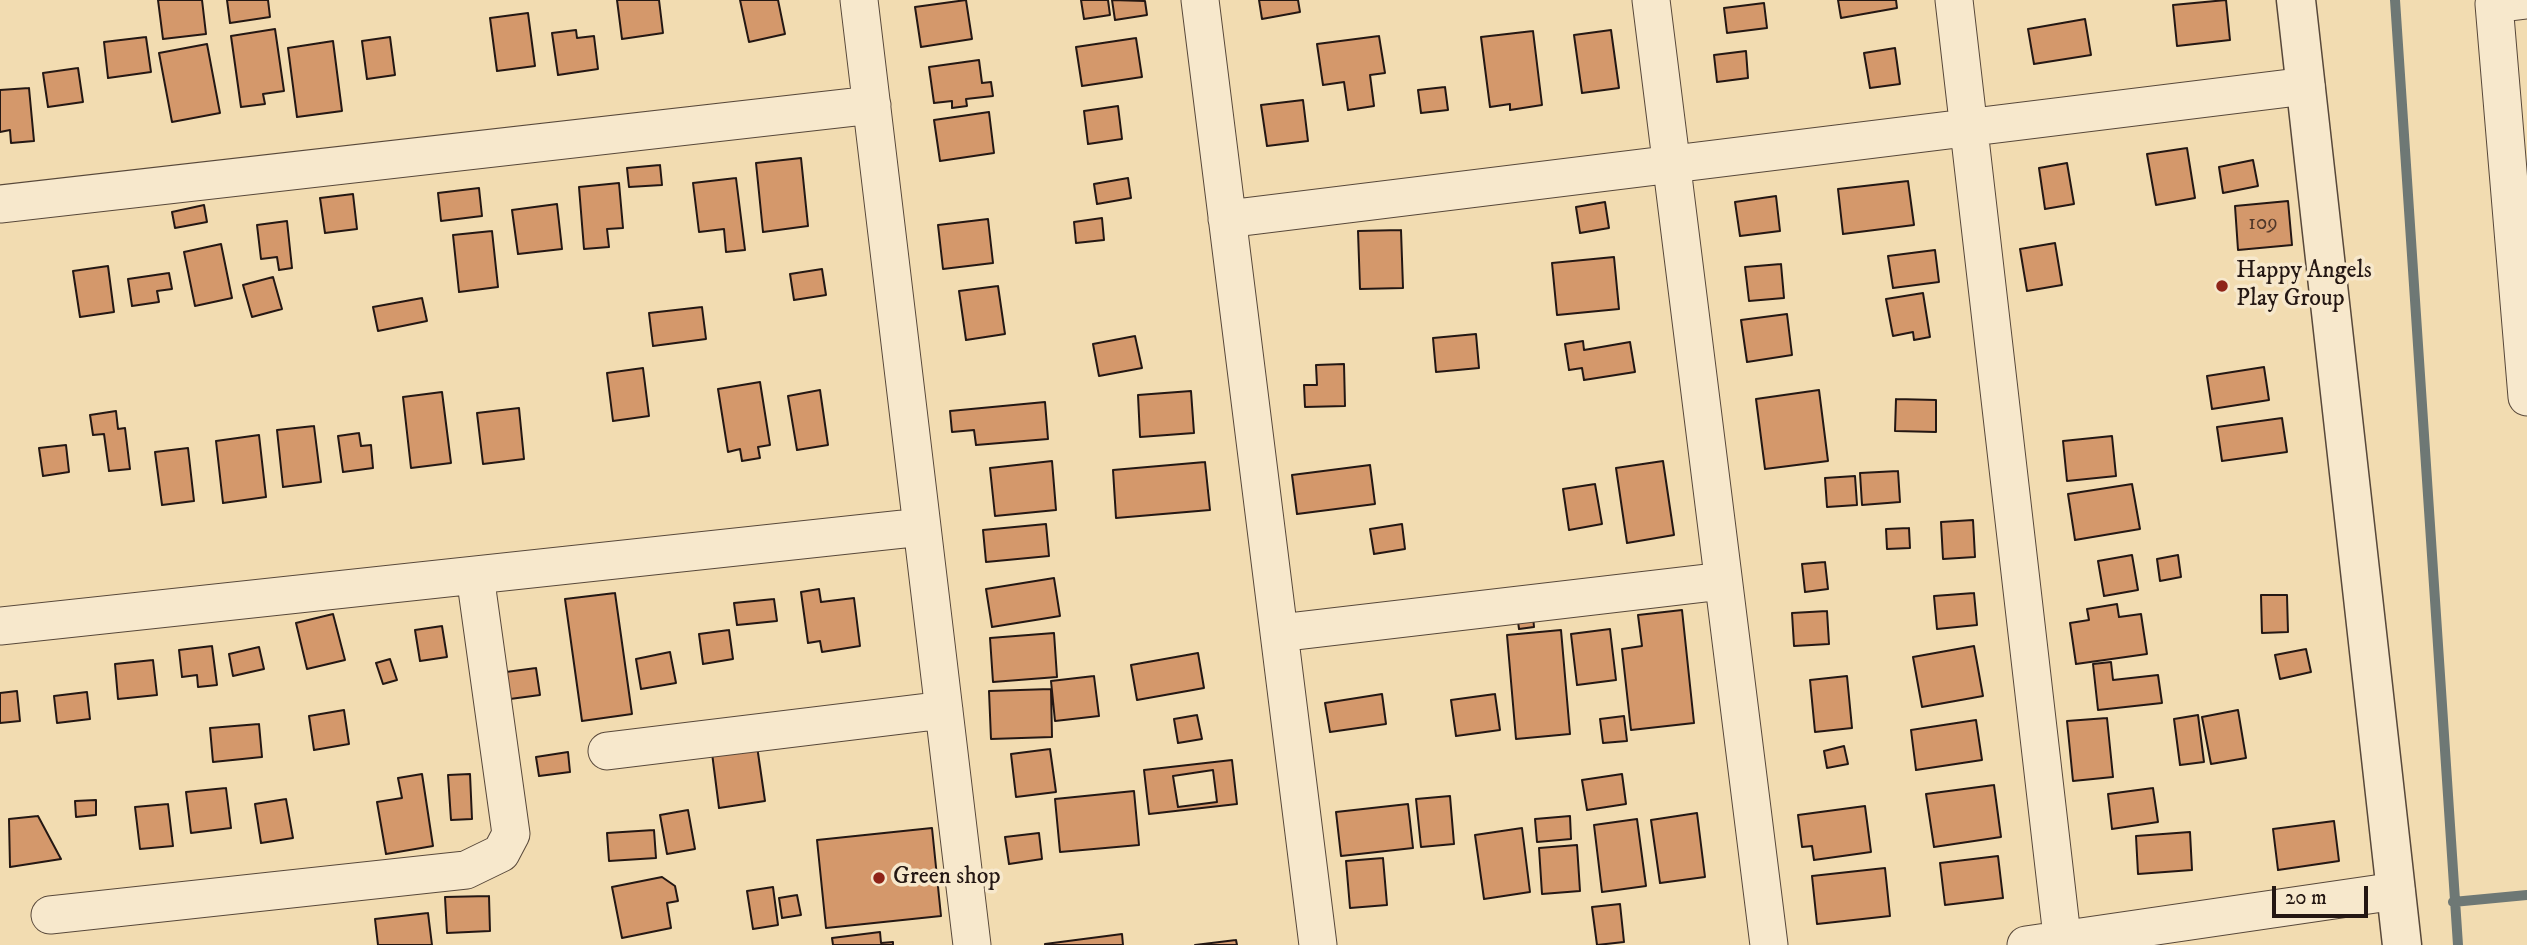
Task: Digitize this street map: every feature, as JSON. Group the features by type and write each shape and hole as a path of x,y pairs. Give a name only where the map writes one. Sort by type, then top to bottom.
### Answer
{"street":[{"path":"859,0 972,945"},
{"path":"1200,0 1318,945"},
{"path":"1651,0 1769,945"},
{"path":"1954,0 2063,943"},
{"path":"2296,0 2402,945"},
{"path":"2525,0 2494,4 2523,293 2527,397"},
{"path":"1227,219 2306,86"},
{"path":"0,204 872,105"},
{"path":"0,626 922,527"},
{"path":"50,915 466,870 501,853 511,834 475,575"},
{"path":"1279,634 1723,581"},
{"path":"607,751 944,710"},
{"path":"2026,945 2063,943 2396,891"}],"building":[{"path":"158,0 202,0 206,34 163,39"},
{"path":"227,0 268,0 270,17 230,23"},
{"path":"617,0 659,0 663,33 622,39"},
{"path":"740,0 778,0 785,34 749,42"},
{"path":"966,0 972,39 921,47 915,7"},
{"path":"1081,0 1108,0 1110,15 1084,19"},
{"path":"1112,0 1145,1 1147,15 1115,20"},
{"path":"1259,0 1298,0 1300,12 1262,19"},
{"path":"1838,0 1896,0 1897,8 1841,18"},
{"path":"2226,0 2230,40 2177,46 2173,5"},
{"path":"1764,3 1767,28 1727,33 1724,8"},
{"path":"528,13 535,66 497,71 490,18"},
{"path":"2085,19 2091,55 2034,64 2028,29"},
{"path":"275,29 284,91 263,94 265,104 241,107 231,36"},
{"path":"576,30 577,38 594,36 598,69 558,75 552,33"},
{"path":"1611,30 1619,88 1582,93 1574,35"},
{"path":"1533,31 1542,105 1510,110 1510,104 1490,107 1481,37"},
{"path":"1379,36 1385,73 1370,75 1374,106 1348,110 1344,82 1323,85 1317,44"},
{"path":"146,37 151,72 108,78 104,42"},
{"path":"390,37 395,75 367,79 362,41"},
{"path":"1136,38 1142,77 1082,86 1076,47"},
{"path":"333,41 342,111 297,117 288,48"},
{"path":"207,44 220,113 172,122 159,53"},
{"path":"1895,48 1900,84 1870,88 1864,53"},
{"path":"1746,51 1748,78 1717,82 1714,55"},
{"path":"979,60 982,83 991,82 993,96 966,99 967,106 952,108 952,101 934,103 929,67"},
{"path":"78,68 83,102 48,107 43,73"},
{"path":"1445,87 1448,110 1421,113 1418,90"},
{"path":"29,88 34,141 11,143 10,130 0,132 0,90"},
{"path":"1303,100 1308,141 1267,146 1261,105"},
{"path":"1118,106 1122,139 1088,144 1084,111"},
{"path":"989,112 994,153 940,161 934,120"},
{"path":"2187,148 2195,198 2156,205 2147,154"},
{"path":"801,158 808,226 763,232 756,163"},
{"path":"2253,160 2258,186 2223,193 2219,167"},
{"path":"2067,163 2074,204 2045,209 2039,168"},
{"path":"660,165 662,185 629,187 627,168"},
{"path":"736,178 745,250 726,252 724,229 699,232 693,183"},
{"path":"1128,178 1131,198 1097,204 1094,184"},
{"path":"1908,181 1914,225 1843,234 1838,189"},
{"path":"619,183 623,228 607,229 609,247 584,249 579,187"},
{"path":"479,188 482,216 441,221 438,193"},
{"path":"353,194 357,229 325,233 320,198"},
{"path":"1776,196 1780,231 1740,236 1735,202"},
{"path":"2288,201 2292,245 2238,250 2235,206"},
{"path":"1605,202 1609,228 1580,233 1576,207"},
{"path":"557,204 562,249 518,254 512,210"},
{"path":"204,205 207,222 175,228 172,212"},
{"path":"1102,218 1104,240 1076,243 1074,222"},
{"path":"988,219 993,263 943,269 938,225"},
{"path":"287,221 292,268 279,270 277,257 261,259 257,225"},
{"path":"1401,230 1403,288 1360,289 1358,231"},
{"path":"492,231 498,287 459,292 453,235"},
{"path":"2055,243 2062,285 2027,291 2020,249"},
{"path":"221,244 232,298 195,306 184,252"},
{"path":"1935,250 1939,282 1893,288 1888,256"},
{"path":"1614,257 1619,309 1557,315 1552,263"},
{"path":"1781,264 1784,298 1749,301 1745,267"},
{"path":"108,266 114,312 80,317 73,271"},
{"path":"822,269 826,295 794,300 790,274"},
{"path":"169,273 172,289 157,291 159,302 132,306 128,279"},
{"path":"273,277 282,309 252,317 243,285"},
{"path":"998,286 1005,334 966,340 959,291"},
{"path":"1923,293 1930,337 1914,340 1913,332 1893,336 1886,299"},
{"path":"422,298 427,321 378,331 373,307"},
{"path":"702,307 706,339 653,346 649,313"},
{"path":"1787,314 1792,355 1747,362 1741,320"},
{"path":"1476,334 1479,368 1436,372 1433,338"},
{"path":"1135,336 1142,368 1099,376 1093,344"},
{"path":"1583,341 1584,350 1630,342 1635,372 1584,380 1582,368 1569,370 1565,344"},
{"path":"1344,364 1345,406 1305,407 1304,385 1317,385 1316,365"},
{"path":"2264,367 2269,400 2212,409 2207,376"},
{"path":"643,368 649,416 613,421 607,373"},
{"path":"760,382 770,445 758,447 760,458 742,461 740,449 728,452 718,389"},
{"path":"820,390 828,445 797,450 788,396"},
{"path":"1819,390 1828,461 1765,469 1756,399"},
{"path":"1191,391 1194,433 1140,437 1138,395"},
{"path":"442,392 451,463 411,468 403,397"},
{"path":"1896,399 1936,400 1936,432 1895,431"},
{"path":"1045,402 1048,439 976,445 974,430 952,432 950,411"},
{"path":"519,408 524,459 483,464 477,413"},
{"path":"116,411 118,429 125,428 130,469 109,471 104,434 93,435 90,415"},
{"path":"2282,418 2287,452 2222,461 2217,427"},
{"path":"314,426 321,482 283,487 277,430"},
{"path":"359,433 361,446 371,445 373,468 343,472 338,436"},
{"path":"259,435 266,497 223,503 216,441"},
{"path":"2112,436 2116,476 2067,481 2063,441"},
{"path":"66,445 69,472 43,476 39,448"},
{"path":"188,448 194,501 162,505 155,452"},
{"path":"1052,461 1056,510 995,516 990,468"},
{"path":"1663,461 1674,535 1627,543 1616,468"},
{"path":"1205,462 1210,510 1116,518 1113,470"},
{"path":"1370,465 1375,504 1297,514 1292,475"},
{"path":"1898,471 1900,502 1862,505 1860,473"},
{"path":"1855,476 1857,505 1827,507 1825,478"},
{"path":"1595,484 1602,524 1569,530 1563,489"},
{"path":"2132,484 2140,529 2075,540 2068,494"},
{"path":"1973,520 1975,557 1943,559 1941,522"},
{"path":"1046,524 1049,556 986,562 983,530"},
{"path":"1402,524 1405,549 1374,554 1370,529"},
{"path":"1909,528 1910,548 1887,549 1886,529"},
{"path":"2132,555 2138,590 2104,596 2098,561"},
{"path":"2178,555 2181,577 2160,581 2157,559"},
{"path":"1825,562 1828,589 1805,592 1802,564"},
{"path":"1054,578 1060,616 992,627 986,589"},
{"path":"819,589 821,602 854,598 860,646 822,652 820,641 808,643 801,592"},
{"path":"615,593 632,714 582,721 565,599"},
{"path":"1974,593 1977,625 1937,629 1934,596"},
{"path":"2261,595 2287,595 2288,632 2262,633"},
{"path":"774,599 777,621 737,625 734,603"},
{"path":"2117,604 2119,617 2141,614 2147,654 2076,664 2070,623 2089,620 2087,609"},
{"path":"1532,605 1534,627 1519,629 1516,607"},
{"path":"1682,610 1694,723 1631,730 1622,649 1642,646 1638,615"},
{"path":"1827,611 1829,644 1794,646 1792,613"},
{"path":"333,614 345,660 307,669 296,623"},
{"path":"442,626 447,657 420,661 415,630"},
{"path":"1610,629 1616,680 1577,685 1571,634"},
{"path":"729,630 733,659 703,664 699,634"},
{"path":"1561,630 1570,734 1516,739 1507,635"},
{"path":"1054,633 1057,677 993,682 990,638"},
{"path":"212,646 217,685 198,687 197,675 182,677 179,650"},
{"path":"1974,646 1983,696 1922,707 1913,657"},
{"path":"259,647 264,669 233,676 229,654"},
{"path":"2306,649 2311,672 2280,679 2275,655"},
{"path":"670,652 676,683 641,689 636,659"},
{"path":"1198,653 1204,688 1137,700 1131,665"},
{"path":"390,659 397,680 383,684 376,663"},
{"path":"153,660 157,695 118,699 115,664"},
{"path":"2111,662 2113,680 2158,675 2162,703 2098,710 2093,664"},
{"path":"536,668 540,695 510,699 506,672"},
{"path":"1094,676 1099,716 1055,721 1051,681"},
{"path":"1847,676 1852,728 1815,732 1810,680"},
{"path":"1051,689 1052,737 991,739 989,691"},
{"path":"17,691 20,721 0,723 0,693"},
{"path":"87,692 90,719 57,723 54,696"},
{"path":"1382,694 1386,724 1330,732 1325,703"},
{"path":"1495,694 1500,730 1456,736 1451,700"},
{"path":"344,710 349,744 314,750 309,716"},
{"path":"2238,710 2246,758 2211,764 2202,717"},
{"path":"1197,715 1202,739 1178,743 1174,719"},
{"path":"2198,715 2204,762 2180,765 2174,719"},
{"path":"1624,716 1627,741 1603,743 1600,719"},
{"path":"2107,718 2113,777 2073,781 2067,721"},
{"path":"1976,720 1982,760 1916,770 1911,730"},
{"path":"259,724 262,757 213,762 210,728"},
{"path":"757,746 765,801 719,808 712,753"},
{"path":"1844,746 1848,764 1827,768 1824,751"},
{"path":"1050,749 1056,792 1016,797 1011,754"},
{"path":"568,752 570,772 539,776 536,757"},
{"path":"1232,760 1237,804 1149,814 1144,770"},
{"path":"1213,770 1217,802 1178,807 1173,776"},
{"path":"422,774 433,846 386,854 377,802 402,798 398,778"},
{"path":"470,774 472,819 451,820 448,775"},
{"path":"1622,774 1626,804 1587,810 1582,780"},
{"path":"1994,785 2001,837 1934,847 1926,794"},
{"path":"226,788 231,828 191,833 186,792"},
{"path":"2153,788 2158,822 2112,829 2108,794"},
{"path":"1134,791 1139,845 1060,852 1055,799"},
{"path":"1450,796 1454,844 1421,847 1416,799"},
{"path":"286,799 293,838 261,843 255,804"},
{"path":"96,800 96,815 76,817 75,801"},
{"path":"168,804 173,846 140,849 135,807"},
{"path":"1408,804 1413,848 1341,856 1336,812"},
{"path":"1865,806 1871,852 1814,860 1812,846 1802,847 1798,815"},
{"path":"688,810 695,849 667,854 660,815"},
{"path":"1697,813 1705,877 1660,883 1651,820"},
{"path":"38,816 61,859 10,867 9,819"},
{"path":"1570,816 1571,839 1537,842 1535,819"},
{"path":"1637,819 1646,886 1602,892 1594,825"},
{"path":"2334,821 2339,861 2278,870 2273,829"},
{"name":"Green shop","path":"932,828 941,916 826,928 817,840"},
{"path":"1522,828 1530,892 1484,899 1475,835"},
{"path":"654,830 656,858 609,861 607,833"},
{"path":"2190,832 2192,870 2138,874 2136,836"},
{"path":"1039,833 1042,859 1009,864 1005,837"},
{"path":"1577,845 1580,891 1542,894 1539,848"},
{"path":"1998,856 2003,898 1945,905 1940,863"},
{"path":"1383,858 1387,905 1350,908 1346,861"},
{"path":"1885,868 1890,916 1817,924 1812,876"},
{"path":"662,877 675,886 678,901 667,903 671,928 622,938 612,887"},
{"path":"773,887 778,925 753,929 747,891"},
{"path":"797,895 801,915 782,918 779,898"},
{"path":"489,896 490,931 447,933 445,897"},
{"path":"1620,904 1624,942 1597,945 1592,907"},
{"path":"428,913 432,945 378,945 375,919"},
{"path":"880,932 881,943 893,942 893,945 833,945 832,938"},
{"path":"1122,934 1123,945 1045,945 1045,944"},
{"path":"1236,940 1237,945 1195,945"}],"waterway":[{"path":"2395,0 2458,945"},
{"path":"2453,902 2527,895"}],"place":[{"name":"Happy Angels Play Group","path":"2222,286"},
{"name":"Green shop","path":"879,878"}]}
